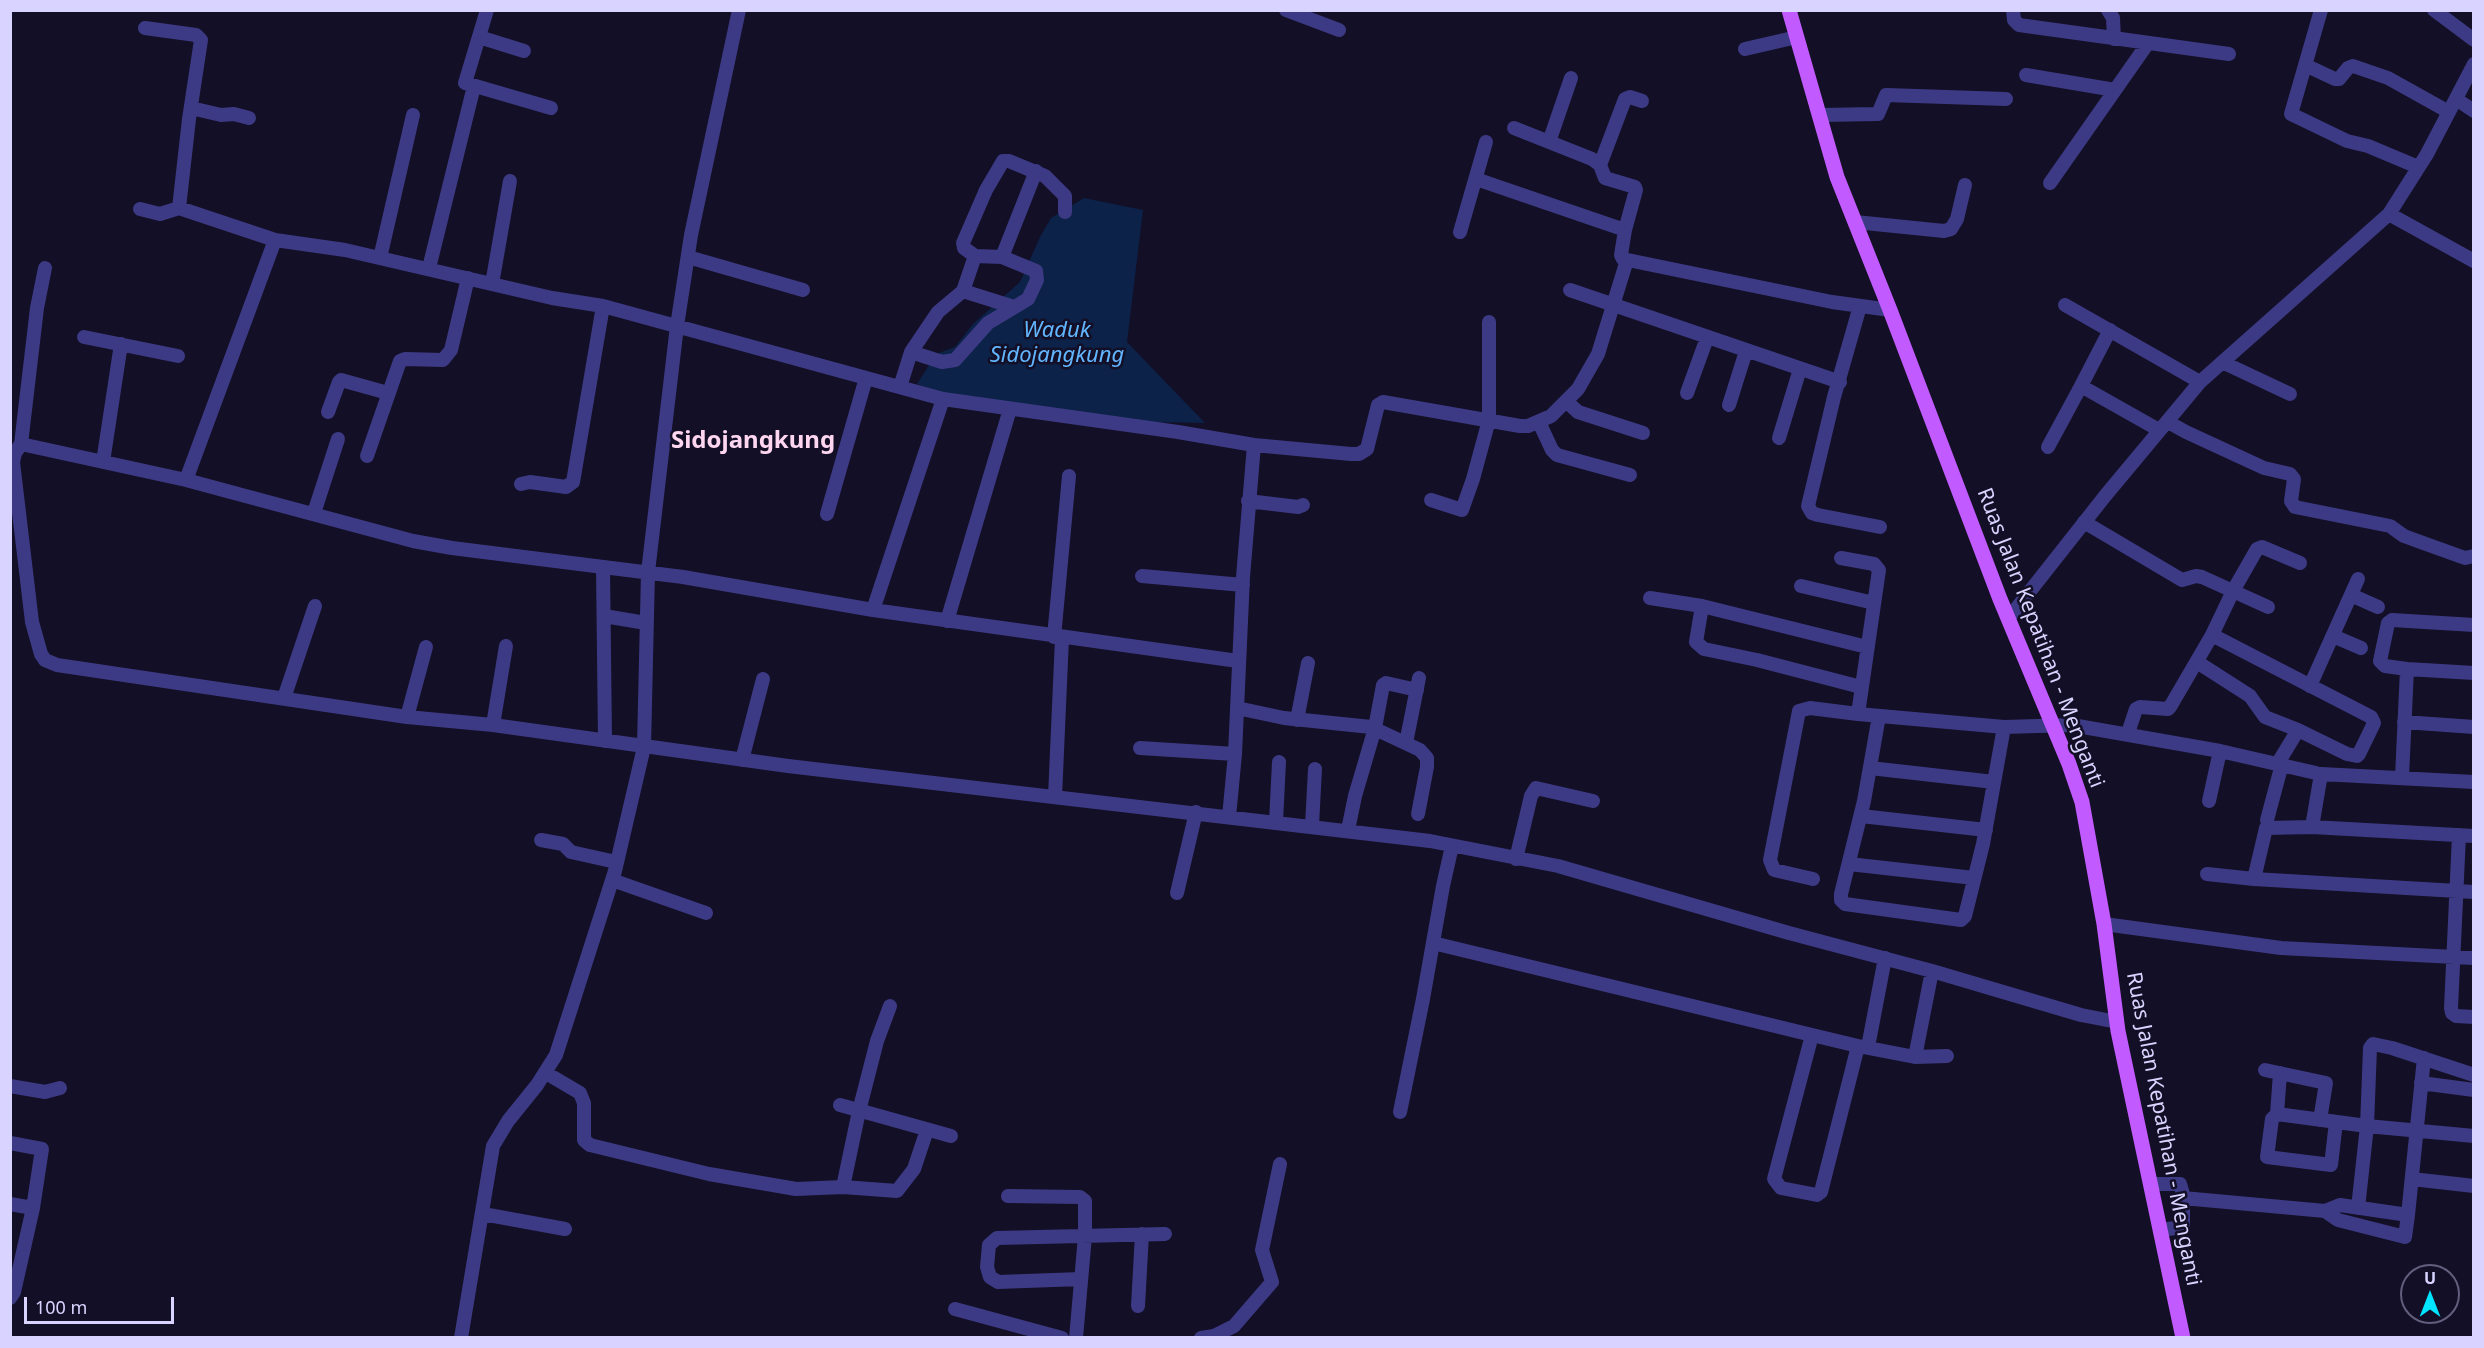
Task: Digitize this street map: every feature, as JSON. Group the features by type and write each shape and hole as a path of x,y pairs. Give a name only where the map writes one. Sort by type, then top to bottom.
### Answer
{"main road":[{"name":"Ruas Jalan Kepatihan - Menganti","path":"1789,10 1837,177 2008,619 2069,764 2082,802 2104,924 2117,1022 2184,1338"}],"street":[{"path":"487,10 465,83 551,108"},
{"path":"461,1338 494,1146 508,1121 546,1073 556,1055 612,880 644,747 648,572 677,326 688,257 740,10"},
{"path":"1286,10 1339,30"},
{"path":"2013,10 2014,20 2019,25 2229,54"},
{"path":"2108,10 2113,18 2114,39"},
{"path":"2321,10 2291,111 2293,116 2347,141 2368,146 2418,167"},
{"path":"2434,10 2474,40"},
{"path":"145,28 200,36 201,40 190,108 179,208"},
{"path":"479,37 524,51"},
{"path":"1745,50 1797,37"},
{"path":"2050,183 2148,44"},
{"path":"2008,619 2084,522 2200,382 2389,214 2427,154 2474,64"},
{"path":"2305,65 2335,79 2339,79 2348,68 2353,66 2388,78 2449,112"},
{"path":"2026,75 2115,90"},
{"path":"1549,142 1571,78"},
{"path":"429,268 474,86"},
{"path":"1819,114 1878,114 1881,112 1886,95 2006,99"},
{"path":"1600,165 1625,99 1630,97 1642,101"},
{"path":"2456,99 2474,111"},
{"path":"190,108 249,118"},
{"path":"380,258 413,115"},
{"path":"1514,128 1592,159 1600,165 1605,178 1632,185 1636,190 1621,255 1627,260 1832,302 1890,310"},
{"path":"1460,232 1486,142"},
{"path":"911,352 942,362 955,360 988,323 1028,299 1034,290 1036,271 1002,257 975,256 964,248 963,243 986,190 1001,163 1009,161 1036,171 1065,196 1065,212"},
{"path":"1002,257 1036,171"},
{"path":"1476,179 1625,230"},
{"path":"492,284 510,181"},
{"path":"1855,222 1944,231 1955,224 1965,185"},
{"path":"140,209 160,214 179,208 275,240 345,250 492,284 603,306 943,399 1167,430 1254,445 1359,454 1367,449 1378,405 1383,402 1520,426 1528,426 1551,416 1578,389 1598,354 1627,260"},
{"path":"2389,214 2474,261"},
{"path":"186,480 275,240"},
{"path":"900,387 911,352 938,312 963,291 975,256"},
{"path":"688,257 803,290"},
{"path":"45,268 36,318 21,444 15,453 15,523 32,622 41,654 45,660 57,665 407,717 493,725 742,760 1348,830 1452,846 1558,866 2081,1015 2117,1022"},
{"path":"367,456 400,362 405,359 443,360 448,356 468,278"},
{"path":"1570,290 1840,382"},
{"path":"963,291 1014,307"},
{"path":"2066,305 2200,382"},
{"path":"521,484 566,487 573,482 603,306"},
{"path":"1860,306 1813,476 1808,510 1818,515 1880,527"},
{"path":"1431,500 1462,510 1489,420 1489,322"},
{"path":"2048,447 2110,330"},
{"path":"84,337 178,356"},
{"path":"1687,393 1707,338"},
{"path":"104,462 121,344"},
{"path":"1729,405 1746,351"},
{"path":"2222,362 2290,394"},
{"path":"1779,438 1800,369"},
{"path":"827,514 866,378"},
{"path":"328,412 341,380 388,393"},
{"path":"2081,386 2163,426 2186,432 2264,468 2290,474 2294,479 2291,501 2295,507 2390,526 2404,536 2465,558 2474,556"},
{"path":"873,610 943,399"},
{"path":"1566,401 1578,412 1643,433"},
{"path":"947,621 1010,409"},
{"path":"1539,422 1552,450 1557,455 1630,475"},
{"path":"314,513 338,439"},
{"path":"21,444 186,480 413,541 452,548 648,572 873,610 1238,662"},
{"path":"1229,817 1238,708 1238,662 1248,501 1254,445"},
{"path":"1055,797 1058,637 1069,476"},
{"path":"1248,501 1298,507 1303,505"},
{"path":"2084,522 2182,580 2198,576 2268,607"},
{"path":"2128,733 2136,709 2140,707 2168,710 2197,662 2233,591 2258,549 2262,547 2300,563"},
{"path":"1841,558 1874,564 1878,567 1858,714"},
{"path":"603,567 605,741"},
{"path":"1142,576 1243,585"},
{"path":"2310,686 2358,579"},
{"path":"1801,586 1874,603"},
{"path":"2351,595 2378,607"},
{"path":"1650,598 1701,606 1867,646"},
{"path":"284,698 315,606"},
{"path":"1701,606 1696,642 1704,649 1861,687"},
{"path":"604,616 646,623"},
{"path":"2474,625 2390,621 2381,664 2406,669 2474,673"},
{"path":"2197,662 2250,696 2265,717 2347,754 2357,756 2374,723 2371,717 2212,635"},
{"path":"2333,636 2361,648"},
{"path":"493,725 506,646"},
{"path":"407,717 426,647"},
{"path":"1297,720 1308,663"},
{"path":"2402,777 2406,669"},
{"path":"742,760 763,679"},
{"path":"1348,830 1355,795 1386,683 1418,684 1406,743"},
{"path":"1238,708 1297,720 1375,728 1420,750 1427,758 1427,767 1418,814"},
{"path":"1813,879 1774,870 1770,860 1798,711 1810,708 2004,727 2072,725 2128,733 2220,751 2316,773"},
{"path":"1879,716 1861,816 1841,900 1845,904 1961,920 1965,916 1986,830 2004,727"},
{"path":"2404,722 2474,727"},
{"path":"2267,820 2280,764 2298,730"},
{"path":"1140,748 1235,754"},
{"path":"2209,801 2220,751"},
{"path":"1276,822 1279,762"},
{"path":"1870,768 1994,782"},
{"path":"1312,826 1315,770"},
{"path":"2312,827 2321,774 2474,782"},
{"path":"1516,859 1531,796 1536,788 1593,801"},
{"path":"1177,893 1196,812"},
{"path":"1861,816 1986,830"},
{"path":"2254,879 2266,828 2312,827 2474,836"},
{"path":"2459,835 2452,956 2452,1013 2474,1017"},
{"path":"541,840 563,844 571,852 616,862"},
{"path":"1400,1113 1452,846"},
{"path":"1849,864 1974,878"},
{"path":"2207,874 2254,879 2474,892"},
{"path":"612,880 706,913"},
{"path":"2104,924 2281,948 2474,958"},
{"path":"1433,943 1863,1047 1915,1057 1947,1056"},
{"path":"1812,1035 1774,1179 1781,1188 1817,1195 1821,1192 1863,1047 1885,958"},
{"path":"1915,1057 1932,971"},
{"path":"843,1187 859,1110 877,1041 890,1006"},
{"path":"2358,1208 2367,1126 2370,1048 2373,1044 2474,1075"},
{"path":"2325,1211 2338,1220 2405,1237 2424,1058"},
{"path":"2265,1071 2326,1083 2320,1120"},
{"path":"546,1073 580,1093 584,1102 584,1140 590,1145 709,1174 796,1189 843,1187 897,1191 914,1169 927,1130"},
{"path":"2280,1074 2277,1114 2272,1119 2267,1157 2331,1165 2336,1122"},
{"path":"2421,1083 2474,1090"},
{"path":"10,1086 45,1092 60,1088"},
{"path":"840,1105 951,1136"},
{"path":"2277,1114 2367,1126 2474,1136"},
{"path":"10,1143 42,1149 33,1208 15,1261 14,1292 10,1298"},
{"path":"1201,1338 1214,1336 1234,1326 1272,1282 1262,1250 1280,1164"},
{"path":"2412,1179 2474,1186"},
{"path":"2151,1184 2180,1184 2183,1198 2183,1227 2160,1230"},
{"path":"1008,1196 1080,1197 1085,1201 1085,1236 1076,1338"},
{"path":"2183,1198 2325,1211 2340,1205 2408,1215"},
{"path":"10,1204 33,1208"},
{"path":"483,1214 565,1229"},
{"path":"1138,1306 1142,1234"},
{"path":"1081,1279 998,1282 990,1277 987,1267 989,1245 997,1238 1165,1234"},
{"path":"955,1309 1062,1338"}],"water":[{"name":"Waduk Sidojangkung","path":"1084,198 1143,210 1127,342 1205,423 1102,421 962,402 917,384 936,354 955,347 973,324 1020,282 1051,218"}],"district":[{"name":"Sidojangkung","path":"753,441"}]}
